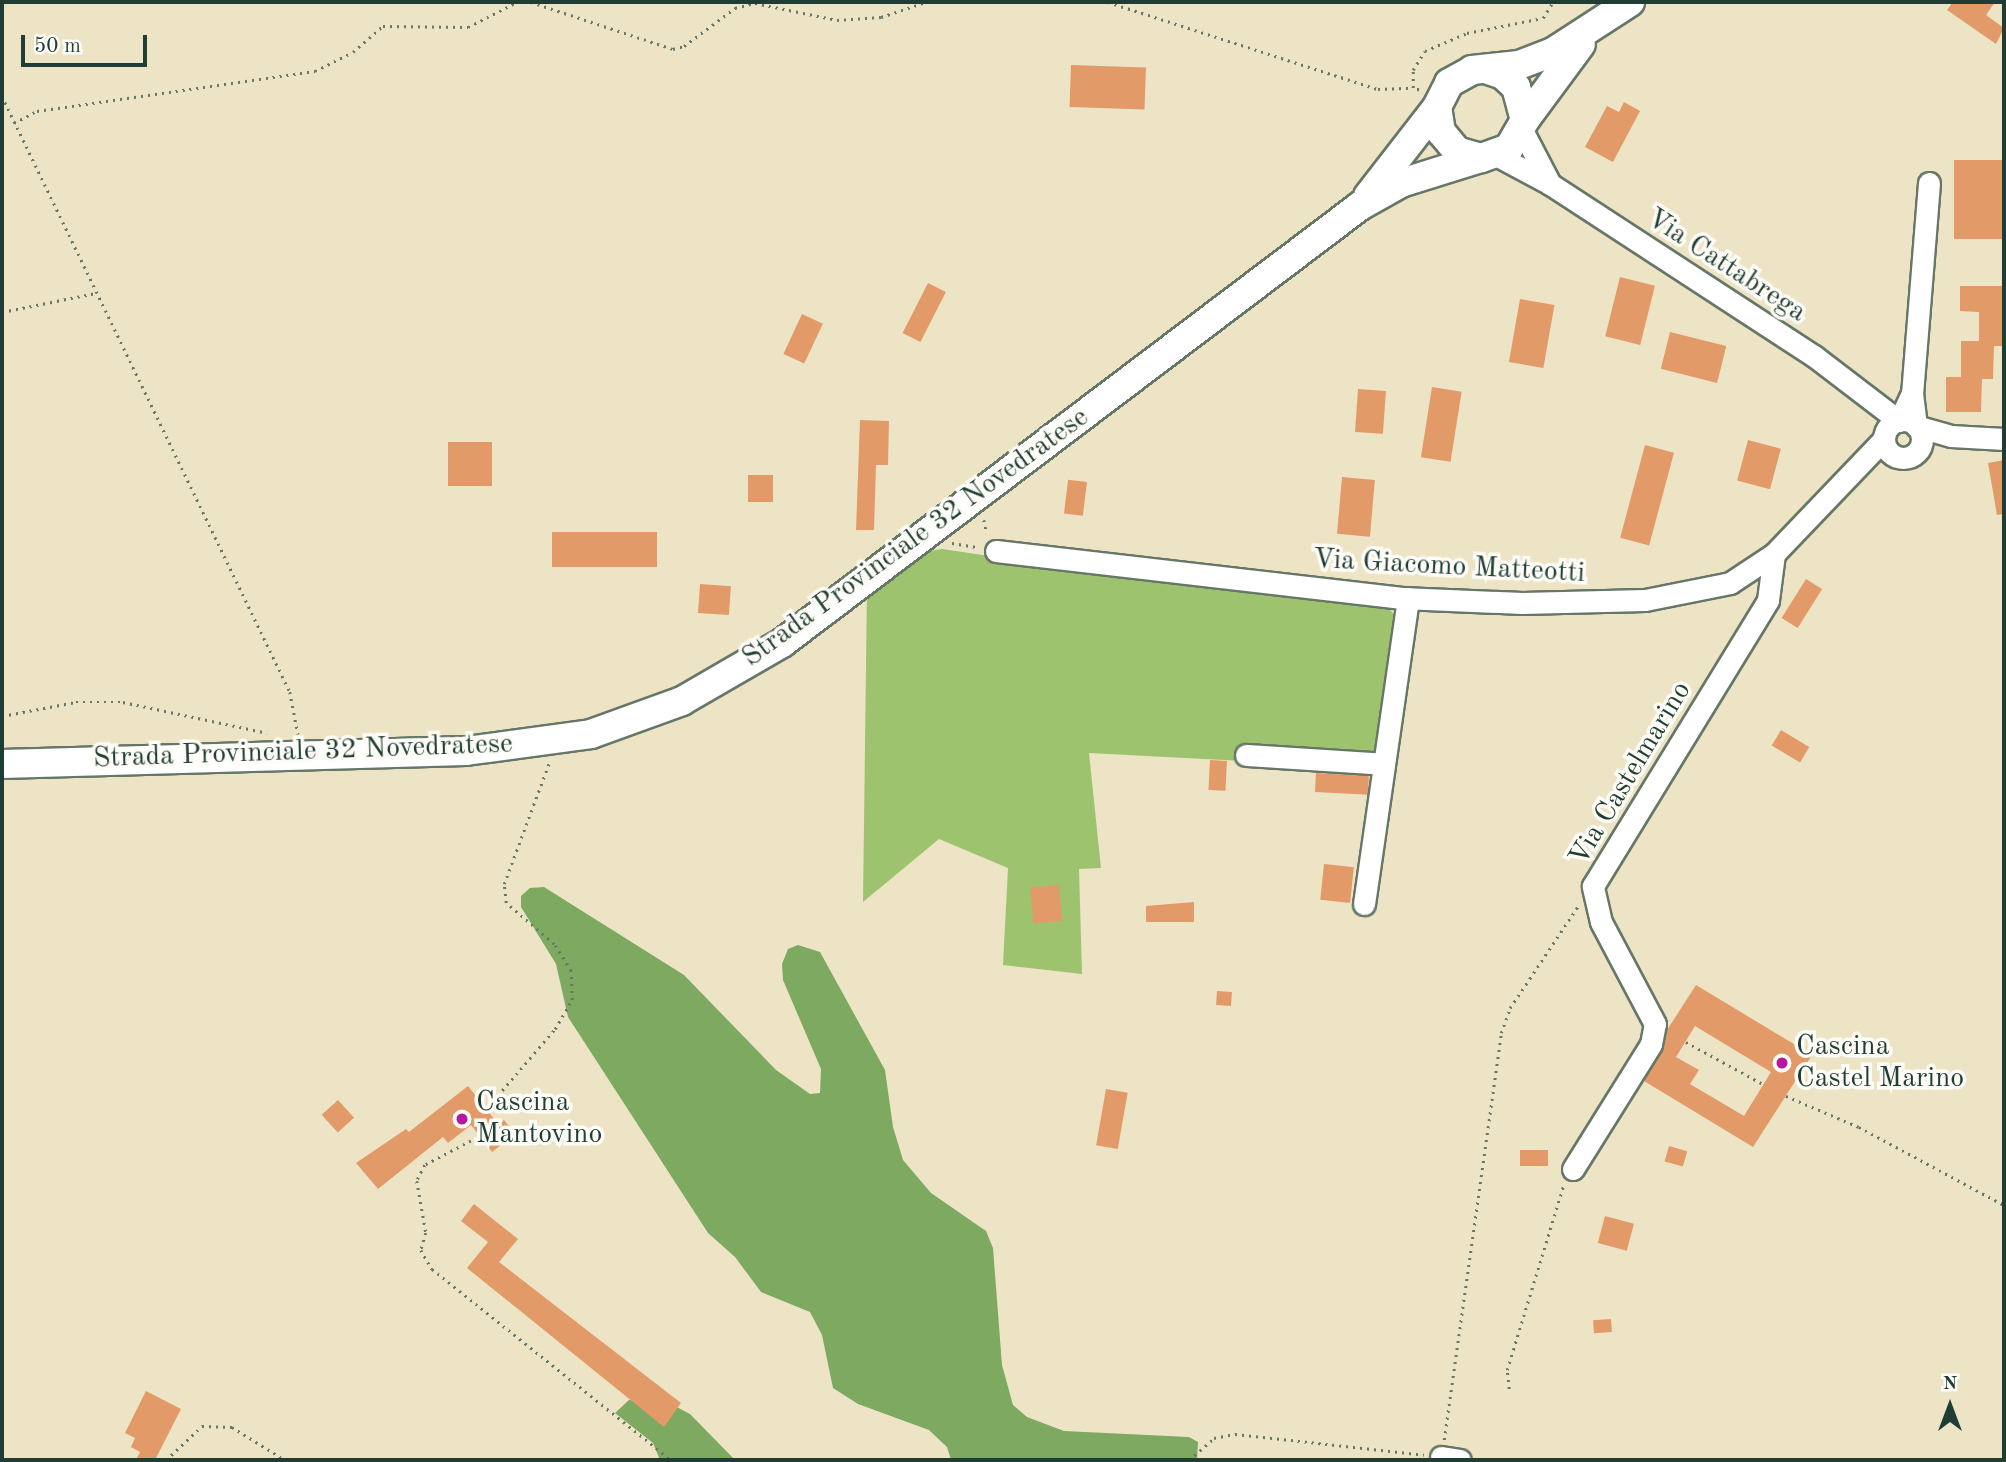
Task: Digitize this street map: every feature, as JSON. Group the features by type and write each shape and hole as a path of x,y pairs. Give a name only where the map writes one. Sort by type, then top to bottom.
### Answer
{"main road":[{"path":"1593,30 1565,61 1508,148 1488,156 1469,156 1447,142 1437,120 1439,100 1459,75 1536,60 1593,30 1630,2"},
{"path":"1485,69 1503,75 1517,88 1523,125"},
{"name":"Strada Provinciale 32 Novedratese","path":"1360,206 1439,100"},
{"name":"Strada Provinciale 32 Novedratese","path":"2,764 466,751 591,734 682,701 782,643 1360,206 1401,183 1488,156"}],"street":[{"name":"Via Cattabrega","path":"1523,125 1550,184"},
{"name":"Via Cattabrega","path":"1488,156 1550,184 1814,356 1869,398 1896,435"},
{"path":"1928,183 1912,393 1896,435 2004,439"},
{"name":"Via Giacomo Matteotti","path":"996,551 1408,598 1522,603 1646,600 1730,583 1774,555 1854,469 1896,435 1911,456 1920,447 1951,436"},
{"name":"Via Castelmarino","path":"1573,1169 1651,1044 1655,1024 1601,922 1593,886 1768,600 1774,555"},
{"path":"1364,904 1408,598"},
{"path":"1246,755 1384,764"}],"path":[{"path":"14,123 37,111 315,71 353,52 383,26 468,27 517,2"},
{"path":"531,2 673,49 684,46 735,8 755,3 837,20 881,17 926,2"},
{"path":"1108,2 1378,89 1413,88 1439,100"},
{"path":"1413,88 1413,70 1425,51 1467,33 1543,18 1553,2"},
{"path":"2,96 290,692 298,738 286,736"},
{"path":"2,312 96,293"},
{"path":"979,494 987,535 996,551"},
{"path":"925,535 996,551"},
{"path":"2,716 76,702 123,702 274,734"},
{"path":"492,1101 555,1029 572,1000 571,971 554,944 506,903 504,884 548,771 552,739"},
{"path":"1189,1460 1214,1438 1235,1434 1451,1459 1502,1032 1510,1008 1547,948 1593,886"},
{"path":"1686,1042 1763,1084"},
{"path":"1786,1096 1859,1127 2004,1205"},
{"path":"471,1141 425,1165 417,1181 426,1233 421,1250 432,1269 671,1460"},
{"path":"1509,1389 1507,1370 1558,1195 1573,1169"},
{"path":"166,1460 202,1426 232,1427 285,1460"}],"green space":[{"path":"942,549 1124,576 1387,605 1397,619 1376,768 1089,753 1101,868 1079,869 1082,974 1003,965 1008,868 939,839 863,902 867,588 922,552"},
{"path":"544,887 684,975 776,1070 810,1094 820,1093 821,1069 783,980 782,964 788,949 798,945 820,952 885,1070 893,1127 903,1160 931,1193 986,1231 993,1248 1002,1365 1013,1405 1027,1417 1064,1431 1189,1437 1198,1442 1197,1460 951,1460 947,1447 929,1430 858,1404 833,1388 822,1335 810,1312 761,1292 735,1257 708,1233 568,1017 556,964 521,907 521,896 530,888"},
{"path":"629,1400 671,1404 690,1414 735,1460 660,1460 653,1443 615,1413"}],"building":[{"path":"1953,2 1995,2 1986,15 2004,28 1996,44 1947,10"},
{"path":"1071,65 1146,68 1144,110 1070,107"},
{"path":"1624,102 1640,111 1613,162 1585,147 1607,106 1619,112"},
{"path":"1954,160 2004,160 2004,239 1954,239"},
{"path":"1620,277 1655,286 1640,345 1605,336"},
{"path":"928,283 946,292 920,342 903,333"},
{"path":"1960,286 2002,286 2002,346 1994,346 1993,379 1982,379 1981,412 1946,412 1946,377 1961,377 1961,341 1979,341 1979,312 1960,311"},
{"path":"1520,299 1554,305 1543,368 1509,362"},
{"path":"802,314 823,324 804,364 783,354"},
{"path":"1670,332 1726,346 1717,383 1661,369"},
{"path":"1432,387 1462,392 1451,462 1421,457"},
{"path":"1358,389 1386,391 1383,434 1355,432"},
{"path":"860,420 889,421 888,465 876,465 874,530 856,530"},
{"path":"1748,440 1781,449 1770,489 1737,481"},
{"path":"448,442 492,442 492,486 448,486"},
{"path":"1645,445 1674,453 1649,545 1620,538"},
{"path":"2004,460 2004,514 1997,515 1988,463"},
{"path":"748,475 773,475 773,502 748,502"},
{"path":"1342,477 1375,480 1370,537 1337,534"},
{"path":"1068,480 1087,482 1083,516 1064,513"},
{"path":"552,532 657,532 657,567 552,567"},
{"path":"1806,579 1822,589 1798,628 1782,618"},
{"path":"700,584 731,586 729,615 698,613"},
{"path":"1781,730 1809,747 1800,762 1772,745"},
{"path":"1210,760 1227,761 1225,791 1208,790"},
{"path":"1316,773 1369,776 1368,795 1315,792"},
{"path":"1324,864 1354,867 1350,903 1320,900"},
{"path":"1059,885 1062,921 1033,923 1030,888"},
{"path":"1194,902 1194,922 1146,922 1146,906"},
{"name":"Cascina Castel Marino","path":"1696,985 1812,1055 1753,1147 1644,1081 1662,1051 1667,1030","holes":["1695,1026 1771,1072 1744,1116 1690,1084 1699,1070 1676,1057"]},
{"path":"1217,991 1232,992 1231,1006 1216,1005"},
{"path":"468,1086 499,1125 504,1120 515,1134 492,1152 471,1125 448,1143 443,1137 378,1189 356,1163 406,1129 409,1132"},
{"path":"1106,1089 1128,1093 1118,1149 1096,1145"},
{"path":"338,1100 354,1118 338,1133 322,1115"},
{"path":"1669,1146 1687,1151 1683,1167 1665,1161"},
{"path":"1520,1150 1548,1150 1548,1166 1520,1166"},
{"path":"474,1204 518,1239 499,1262 681,1403 664,1427 467,1268 488,1242 461,1221"},
{"path":"1605,1216 1634,1224 1627,1251 1598,1243"},
{"path":"1611,1319 1612,1332 1594,1333 1593,1320"},
{"path":"146,1391 181,1409 155,1460 136,1460 140,1452 131,1447 135,1438 125,1433"}],"place":[{"name":"Cascina Castel Marino","path":"1782,1063"},
{"name":"Cascina Mantovino","path":"462,1119"}]}
